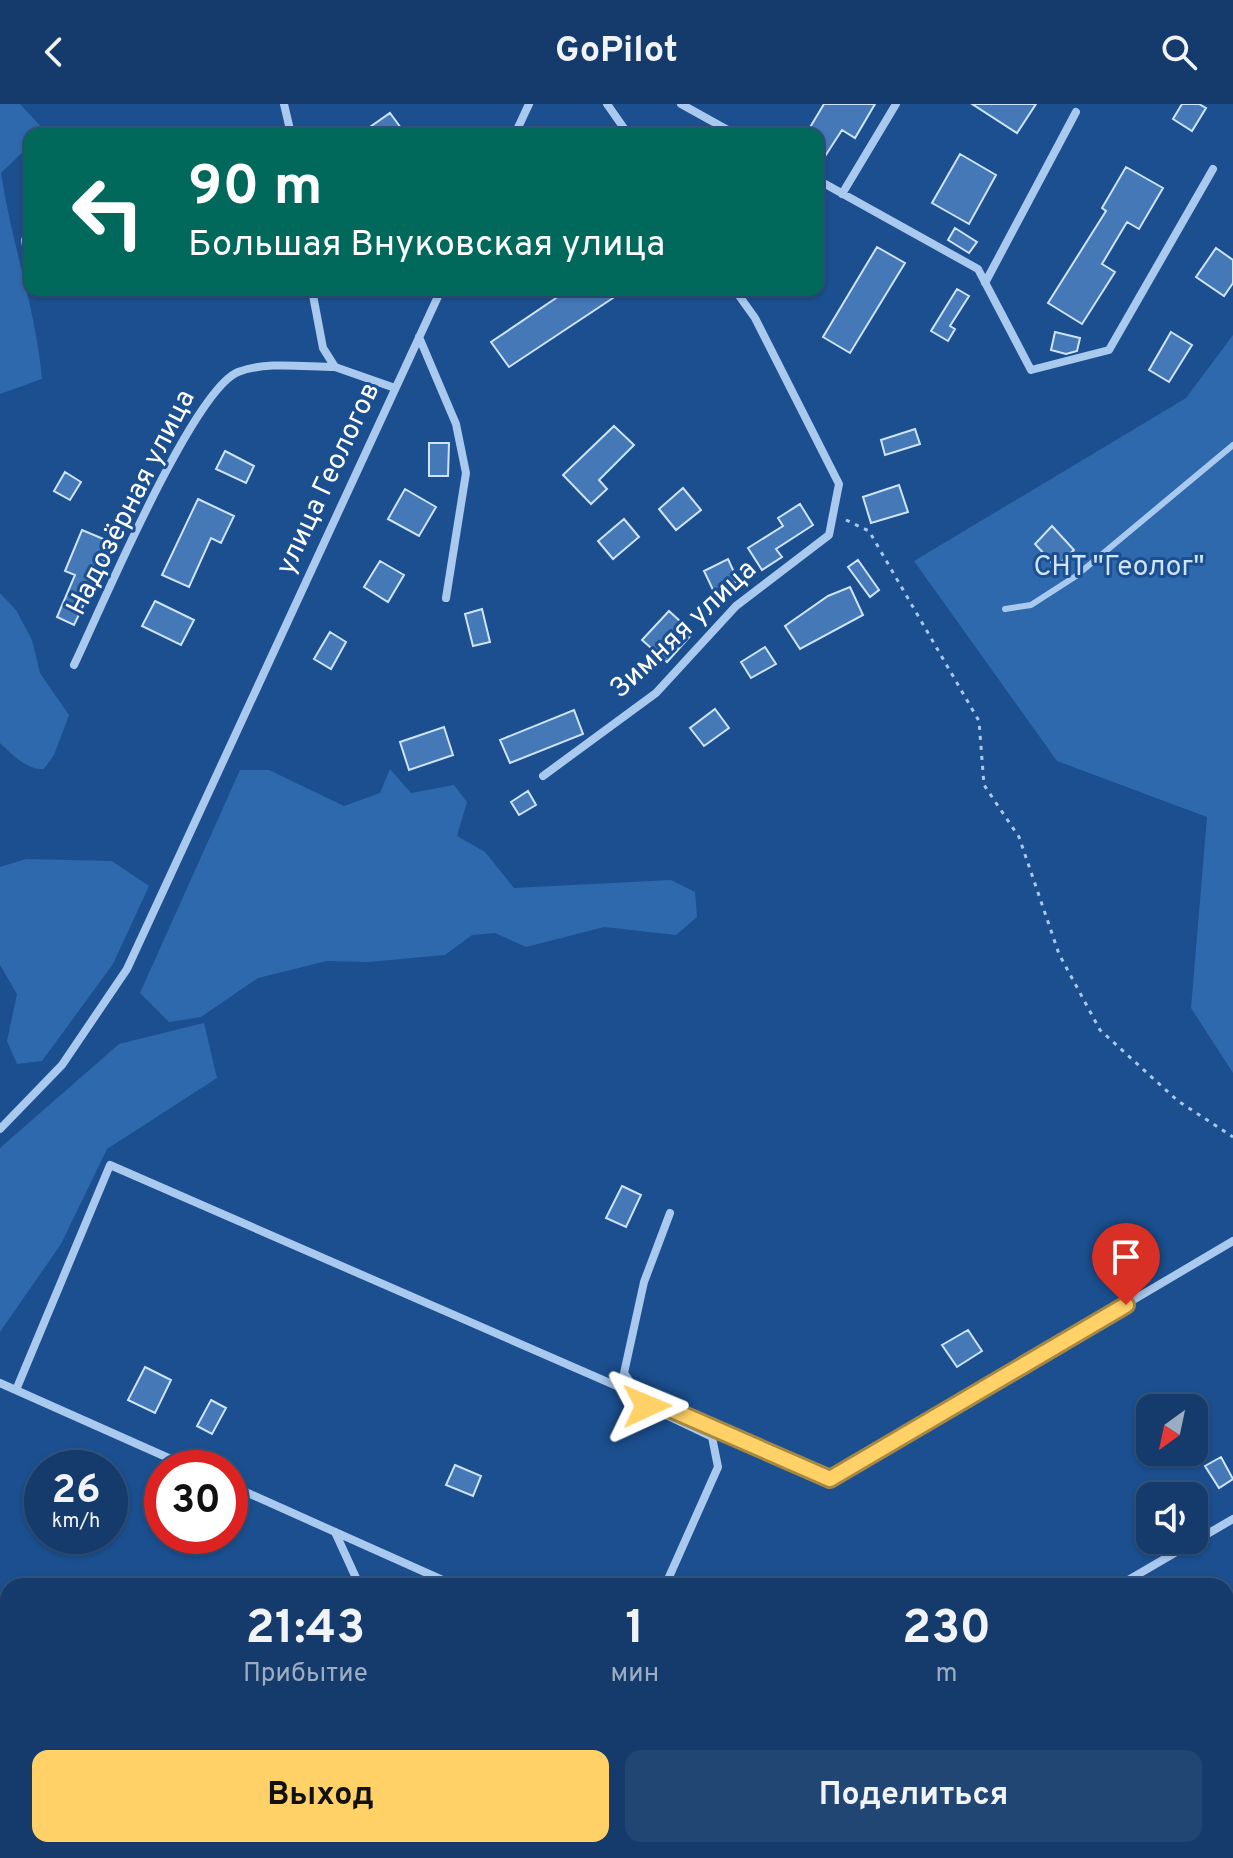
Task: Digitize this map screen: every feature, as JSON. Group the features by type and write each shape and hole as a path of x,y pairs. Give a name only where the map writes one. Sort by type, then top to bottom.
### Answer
{"street":[{"path":"284,104 290,128"},
{"path":"518,128 529,104"},
{"path":"607,104 624,128"},
{"path":"681,104 724,128"},
{"path":"842,194 896,104"},
{"path":"985,283 1078,108"},
{"path":"824,184 978,269 1031,370 1109,350 1213,169"},
{"path":"313,296 323,348 335,367"},
{"name":"улица Геологов","path":"0,1129 62,1065 127,969 438,296"},
{"name":"Зимняя улица","path":"543,776 656,693 736,606 829,535 839,484 755,318 739,296"},
{"path":"419,337 456,424 466,473 446,598"},
{"name":"Надозёрная улица","path":"74,665 186,435 222,382 239,372 276,366 335,367 395,388"},
{"path":"16,1390 110,1165 830,1479 1233,1241"},
{"path":"669,1578 718,1467 712,1437 647,1406 624,1373 644,1282 670,1213"},
{"path":"0,1383 151,1450"},
{"path":"248,1493 438,1578"},
{"path":"1132,1578 1233,1519"},
{"path":"335,1532 356,1578"}],"lane":[{"path":"1005,609 1031,605 1076,576 1233,445"}],"path":[{"path":"846,520 869,531 979,721 984,785 1014,830 1059,954 1100,1030 1178,1101 1233,1137"}],"green space":[{"path":"0,104 20,104 42,128 24,128 24,151 1,173 42,379 0,394"},
{"name":"СНТ \"Геолог\"","path":"1233,335 1233,1073 1191,1008 1207,817 1057,761 914,561 1186,398"},
{"path":"0,593 16,610 32,640 40,673 69,715 54,755 44,769 25,764 0,743"},
{"path":"390,769 411,793 454,785 467,802 457,836 485,852 514,888 671,880 695,892 697,917 676,935 604,927 526,947 495,933 472,935 445,955 368,962 327,961 258,978 201,1017 169,1022 140,993 240,770 269,770 344,806 380,793"},
{"path":"26,859 112,861 149,886 113,964 42,1061 17,1064 7,1041 17,994 0,965 0,867"},
{"path":"204,1023 217,1078 107,1149 61,1244 0,1332 0,1148 119,1044"}],"building":[{"path":"824,104 875,104 855,138 842,130 824,158 824,128 810,128"},
{"path":"972,104 1036,104 1017,133"},
{"path":"1182,104 1199,104 1206,108 1192,131 1173,119"},
{"path":"390,113 401,128 369,128"},
{"path":"960,154 996,175 969,224 932,203"},
{"path":"1126,167 1163,188 1139,229 1127,222 1102,264 1115,272 1082,324 1048,303 1106,211 1102,208"},
{"path":"955,228 977,242 969,253 948,240"},
{"path":"877,247 905,263 850,353 823,337"},
{"path":"1216,248 1233,260 1233,283 1224,296 1196,277"},
{"path":"957,289 969,296 950,326 955,329 948,341 931,331"},
{"path":"559,296 616,296 509,367 491,342"},
{"path":"1055,332 1080,338 1077,351 1066,354 1051,350"},
{"path":"1171,332 1192,345 1169,382 1149,370"},
{"path":"614,426 634,445 599,480 607,489 591,504 563,475"},
{"path":"915,429 920,444 885,455 881,440"},
{"path":"429,443 449,443 448,476 429,476"},
{"path":"225,451 254,466 246,483 216,469"},
{"path":"65,472 81,482 70,500 54,491"},
{"path":"899,485 908,512 871,523 863,497"},
{"path":"683,488 701,510 676,530 659,509"},
{"path":"405,489 436,507 419,536 388,519"},
{"path":"198,499 234,516 221,543 211,538 189,587 162,575"},
{"path":"800,504 813,525 776,549 782,557 762,570 748,548 783,526 778,518"},
{"path":"624,519 639,537 613,559 598,541"},
{"path":"1052,526 1074,550 1056,567 1035,544"},
{"path":"82,530 113,543 74,625 57,617 75,575 65,571"},
{"path":"728,559 738,581 714,592 704,571"},
{"path":"858,560 879,590 870,597 848,567"},
{"path":"380,561 404,575 388,602 364,587"},
{"path":"850,587 863,615 800,649 785,626 828,596"},
{"path":"155,601 194,620 181,645 142,626"},
{"path":"482,609 490,642 473,646 465,614"},
{"path":"669,611 693,633 667,662 642,640"},
{"path":"330,632 346,642 331,669 314,659"},
{"path":"765,647 776,664 751,678 741,662"},
{"path":"715,709 729,728 704,746 690,728"},
{"path":"574,710 583,734 510,763 500,740"},
{"path":"444,727 453,755 409,770 400,742"},
{"path":"528,791 536,805 519,815 511,802"},
{"path":"622,1186 641,1195 626,1227 606,1218"},
{"path":"968,1330 982,1351 957,1367 942,1345"},
{"path":"145,1367 171,1380 155,1413 128,1400"},
{"path":"211,1400 226,1408 212,1434 197,1426"},
{"path":"1221,1457 1233,1479 1219,1488 1205,1466"},
{"path":"455,1465 481,1476 473,1496 446,1485"}],"route":[{"path":"647,1406 640,1396 830,1479 1126,1305"}]}
